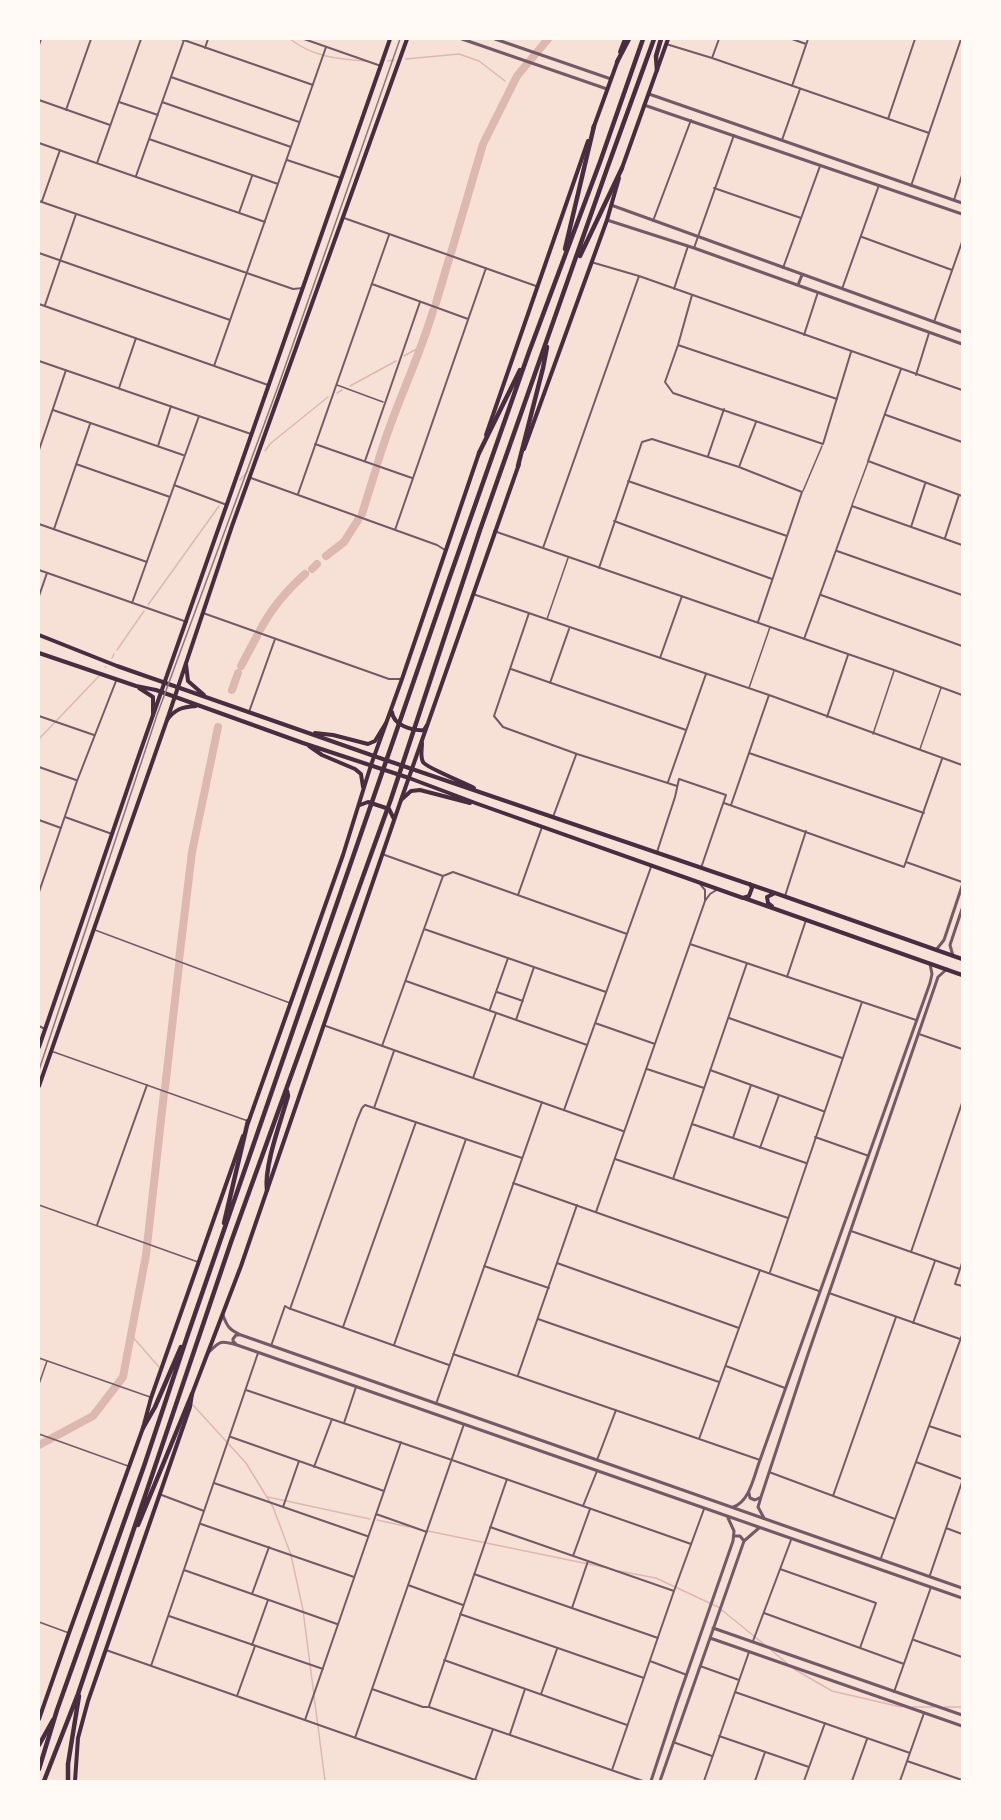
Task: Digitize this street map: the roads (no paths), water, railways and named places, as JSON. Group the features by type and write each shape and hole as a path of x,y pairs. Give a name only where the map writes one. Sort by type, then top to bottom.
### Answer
{"highway":[{"path":"617,62 627,39"},
{"path":"39,1769 448,582 643,39"},
{"path":"44,1781 78,1694 231,1242 391,799 480,530 654,39"},
{"path":"657,70 656,56 661,39"},
{"path":"561,269 594,126"},
{"path":"571,274 622,168"},
{"path":"518,466 550,332"},
{"path":"480,453 529,352"},
{"path":"267,1190 268,1167 288,1096 286,1088"},
{"path":"221,1240 248,1121"},
{"path":"143,1428 188,1334"},
{"path":"134,1532 192,1394"},
{"path":"68,1781 68,1764 80,1699 78,1694"},
{"path":"39,1745 56,1715"}],"main road":[{"path":"39,1047 390,39"},
{"path":"39,1086 167,720 173,697 407,39"},
{"path":"75,1781 78,1738 88,1701 190,1407 192,1394 241,1266 494,531 607,220 622,168 667,42"},
{"path":"39,1719 291,1004 359,805 363,787 617,62"},
{"path":"39,635 117,666 962,959"},
{"path":"39,653 136,686 162,692 303,743 409,778 962,975"},
{"path":"186,664 188,681 207,697"},
{"path":"136,686 153,697 153,715"},
{"path":"167,720 172,712 184,706 200,706"},
{"path":"392,708 395,722 416,730 423,730 430,721"},
{"path":"308,733 333,735 368,744 375,741 386,723"},
{"path":"422,742 422,760 426,766 460,780 483,793"},
{"path":"303,743 322,755 355,769 361,774 363,787"},
{"path":"401,800 411,791 420,790 457,801 478,804"},
{"path":"359,805 368,801 388,809 394,819"},
{"path":"743,898 749,896 752,888 750,884"},
{"path":"775,893 767,897 768,903 776,909"}],"street":[{"path":"39,45 41,39"},
{"path":"66,110 91,39"},
{"path":"97,163 141,39"},
{"path":"206,48 208,39"},
{"path":"304,39 381,66"},
{"path":"462,39 607,89"},
{"path":"495,39 611,79"},
{"path":"712,58 719,39"},
{"path":"792,39 807,44"},
{"path":"792,86 808,39"},
{"path":"888,119 915,39"},
{"path":"135,177 183,40 313,85"},
{"path":"911,186 962,40"},
{"path":"667,42 929,133"},
{"path":"214,366 326,47"},
{"path":"171,77 300,122"},
{"path":"782,141 800,89"},
{"path":"648,94 962,202"},
{"path":"39,100 111,126"},
{"path":"119,102 158,115"},
{"path":"162,102 291,147"},
{"path":"645,105 962,214"},
{"path":"653,221 691,120"},
{"path":"694,248 734,135"},
{"path":"149,139 278,184"},
{"path":"39,143 265,222"},
{"path":"60,150 40,201 293,289 303,288"},
{"path":"286,160 341,178"},
{"path":"783,268 820,165"},
{"path":"239,213 253,175"},
{"path":"954,200 962,175"},
{"path":"843,289 879,186"},
{"path":"714,188 801,218"},
{"path":"610,205 962,332"},
{"path":"44,306 76,214"},
{"path":"344,218 538,287"},
{"path":"607,220 694,248 962,344"},
{"path":"298,494 389,235"},
{"path":"861,237 952,270"},
{"path":"934,322 962,242"},
{"path":"674,289 688,246"},
{"path":"39,253 230,320"},
{"path":"591,262 639,276 962,390"},
{"path":"395,530 486,268"},
{"path":"798,285 802,274"},
{"path":"543,548 639,276"},
{"path":"372,284 468,319"},
{"path":"804,335 818,292"},
{"path":"692,295 665,382 673,393 823,444 851,351"},
{"path":"365,461 420,302"},
{"path":"39,304 269,385"},
{"path":"916,375 929,333"},
{"path":"119,388 136,338"},
{"path":"678,345 837,399"},
{"path":"39,361 251,434"},
{"path":"902,369 868,461 961,495 945,539"},
{"path":"39,450 66,370"},
{"path":"158,446 171,406"},
{"path":"708,456 724,409"},
{"path":"53,410 184,456"},
{"path":"886,415 962,442"},
{"path":"132,603 199,416"},
{"path":"740,467 756,421"},
{"path":"54,529 90,423"},
{"path":"39,435 44,437"},
{"path":"599,568 642,442 652,439 708,456 802,492 758,622"},
{"path":"315,444 413,478"},
{"path":"76,464 170,497"},
{"path":"250,478 442,547 446,552"},
{"path":"628,481 787,536"},
{"path":"911,527 925,483"},
{"path":"174,485 227,505"},
{"path":"804,639 852,506 962,545"},
{"path":"614,521 772,579"},
{"path":"39,526 54,529 147,562"},
{"path":"494,531 758,622 962,696"},
{"path":"837,551 962,595"},
{"path":"39,570 187,622"},
{"path":"39,596 47,573"},
{"path":"473,594 769,695 962,765"},
{"path":"820,595 962,646"},
{"path":"660,658 682,596"},
{"path":"203,613 389,678 402,679"},
{"path":"529,613 494,716 503,727 577,754 677,786"},
{"path":"550,683 569,628"},
{"path":"249,712 275,639"},
{"path":"827,717 848,655"},
{"path":"511,669 686,730"},
{"path":"668,783 706,674"},
{"path":"39,892 77,781 117,679"},
{"path":"731,805 769,695"},
{"path":"39,716 94,735"},
{"path":"749,753 924,813"},
{"path":"553,817 577,754"},
{"path":"724,803 904,867 942,759"},
{"path":"39,767 77,781"},
{"path":"657,853 679,779 726,795 701,868"},
{"path":"65,817 112,834"},
{"path":"39,820 61,828"},
{"path":"518,895 542,827"},
{"path":"785,896 806,831"},
{"path":"382,854 443,876 453,872 627,934"},
{"path":"906,862 962,884 943,942 936,950"},
{"path":"564,1110 651,866"},
{"path":"39,872 45,874"},
{"path":"382,1046 443,876"},
{"path":"698,882 705,890 705,901"},
{"path":"596,1212 705,901 710,894 719,889"},
{"path":"953,956 950,947 962,909"},
{"path":"787,977 806,919"},
{"path":"424,929 606,992"},
{"path":"946,933 953,935"},
{"path":"690,944 916,1020"},
{"path":"490,1011 508,958"},
{"path":"673,1179 747,963"},
{"path":"733,1507 739,1505 748,1491 799,1354 928,986 932,974 930,964"},
{"path":"516,1020 534,967"},
{"path":"765,1519 758,1507 807,1357 934,988 939,977 947,969"},
{"path":"406,981 587,1045"},
{"path":"928,986 933,984 934,988"},
{"path":"496,992 523,1001"},
{"path":"769,1273 862,1002"},
{"path":"473,1078 496,1013"},
{"path":"728,1018 842,1058"},
{"path":"595,1023 655,1044"},
{"path":"323,1025 624,1131"},
{"path":"39,1026 45,1029"},
{"path":"919,1034 962,1049"},
{"path":"908,1044 915,1046"},
{"path":"374,1108 394,1050"},
{"path":"646,1068 704,1088"},
{"path":"710,1070 824,1111"},
{"path":"97,1225 147,1085"},
{"path":"733,1138 751,1085"},
{"path":"760,1148 779,1095"},
{"path":"434,1414 449,1365 542,1102"},
{"path":"911,1252 962,1103"},
{"path":"290,1309 365,1105 522,1158"},
{"path":"344,1327 416,1122"},
{"path":"692,1124 806,1163"},
{"path":"814,1137 869,1156"},
{"path":"394,1345 466,1139"},
{"path":"615,1158 788,1218"},
{"path":"513,1183 820,1291"},
{"path":"518,1376 577,1205"},
{"path":"851,1231 960,1269"},
{"path":"913,1323 935,1261"},
{"path":"557,1263 739,1328"},
{"path":"962,1263 955,1284 962,1286"},
{"path":"484,1266 549,1288"},
{"path":"699,1439 760,1270"},
{"path":"829,1293 960,1340"},
{"path":"271,1346 285,1306 449,1365"},
{"path":"223,1316 229,1330 241,1335 962,1588"},
{"path":"833,1496 896,1317"},
{"path":"538,1319 719,1382"},
{"path":"237,1345 233,1339 236,1335 241,1335"},
{"path":"881,1560 962,1335"},
{"path":"207,1354 224,1341 259,1352 962,1598"},
{"path":"151,1666 259,1352"},
{"path":"453,1354 760,1460"},
{"path":"799,1354 807,1357"},
{"path":"725,1365 785,1388"},
{"path":"344,1423 356,1387"},
{"path":"246,1390 691,1544"},
{"path":"597,1460 616,1410"},
{"path":"314,1467 332,1419"},
{"path":"355,1737 464,1424"},
{"path":"929,1426 962,1437"},
{"path":"230,1437 384,1491"},
{"path":"305,1720 401,1442"},
{"path":"283,1507 299,1461"},
{"path":"916,1462 962,1480 929,1576"},
{"path":"584,1506 597,1471"},
{"path":"769,1472 896,1519"},
{"path":"429,1707 507,1479"},
{"path":"650,1489 654,1480"},
{"path":"214,1483 368,1536"},
{"path":"748,1491 750,1498 754,1500 761,1497"},
{"path":"159,1494 204,1511"},
{"path":"612,1770 704,1508"},
{"path":"573,1556 590,1509"},
{"path":"376,1514 426,1532"},
{"path":"651,1781 734,1536 727,1517"},
{"path":"200,1523 354,1577"},
{"path":"490,1527 674,1591"},
{"path":"660,1781 744,1541 759,1528"},
{"path":"946,1528 962,1534"},
{"path":"734,1536 741,1536 744,1541"},
{"path":"752,1643 791,1540"},
{"path":"829,1552 832,1543"},
{"path":"252,1594 269,1547"},
{"path":"572,1608 588,1561"},
{"path":"780,1569 876,1603 860,1648"},
{"path":"184,1570 338,1624"},
{"path":"474,1574 658,1638"},
{"path":"408,1586 464,1605"},
{"path":"894,1692 931,1587"},
{"path":"237,1696 268,1600"},
{"path":"713,1601 721,1604"},
{"path":"764,1613 904,1664"},
{"path":"460,1614 644,1678"},
{"path":"169,1616 323,1669"},
{"path":"714,1628 962,1715"},
{"path":"718,1641 714,1635 721,1631"},
{"path":"710,1638 962,1726"},
{"path":"913,1639 962,1657"},
{"path":"541,1694 557,1648"},
{"path":"106,1650 477,1780 493,1728"},
{"path":"704,1781 749,1652"},
{"path":"444,1660 627,1725"},
{"path":"650,1661 687,1675"},
{"path":"700,1666 739,1680"},
{"path":"372,1689 493,1728 643,1781"},
{"path":"510,1734 525,1689"},
{"path":"735,1692 910,1753"},
{"path":"676,1705 685,1708"},
{"path":"900,1781 931,1705"},
{"path":"804,1781 825,1723"},
{"path":"719,1736 809,1767"},
{"path":"852,1781 868,1738"},
{"path":"673,1743 712,1756"},
{"path":"755,1781 765,1752"},
{"path":"907,1761 962,1780"}],"lane":[{"path":"336,384 385,402"},
{"path":"802,492 823,444"},
{"path":"852,506 868,461"},
{"path":"547,620 568,557"},
{"path":"748,688 770,627"},
{"path":"873,734 894,670"},
{"path":"920,750 941,688"},
{"path":"94,930 291,1004"},
{"path":"51,1051 248,1121"},
{"path":"39,1205 199,1262"},
{"path":"39,1358 151,1398"},
{"path":"39,1384 47,1361"},
{"path":"39,1434 128,1466"},
{"path":"39,1622 69,1633"}],"waterway":[{"path":"290,39 317,53 335,58 365,61"},
{"path":"451,253 483,144 517,76 548,39"},
{"path":"406,59 459,54 479,61 505,81"},
{"path":"388,61 394,60"},
{"path":"436,303 449,259"},
{"path":"378,462 433,311"},
{"path":"404,356 420,347"},
{"path":"350,386 396,361"},
{"path":"337,393 342,390"},
{"path":"265,451 271,443 328,397"},
{"path":"362,514 376,469"},
{"path":"240,480 248,471"},
{"path":"148,605 219,506"},
{"path":"326,556 344,542 358,520"},
{"path":"312,569 317,564"},
{"path":"260,630 280,600 305,574"},
{"path":"117,650 144,611"},
{"path":"241,666 257,636"},
{"path":"112,658 114,654"},
{"path":"232,690 238,673"},
{"path":"39,739 99,676"},
{"path":"179,960 192,852 218,727"},
{"path":"165,1088 179,965"},
{"path":"39,1445 93,1416 123,1377 146,1255 164,1093"},
{"path":"131,1335 159,1367"},
{"path":"193,1405 246,1463 273,1507 291,1555 303,1610 325,1781"},
{"path":"268,1497 370,1519"},
{"path":"377,1520 409,1527"},
{"path":"428,1531 603,1567"},
{"path":"619,1571 656,1578 718,1607 765,1645"},
{"path":"771,1650 788,1664"},
{"path":"794,1669 832,1691 901,1707"},
{"path":"912,1707 934,1707"},
{"path":"945,1707 962,1707"}],"railway":[{"path":"39,1070 157,715 279,384 400,39"}]}
